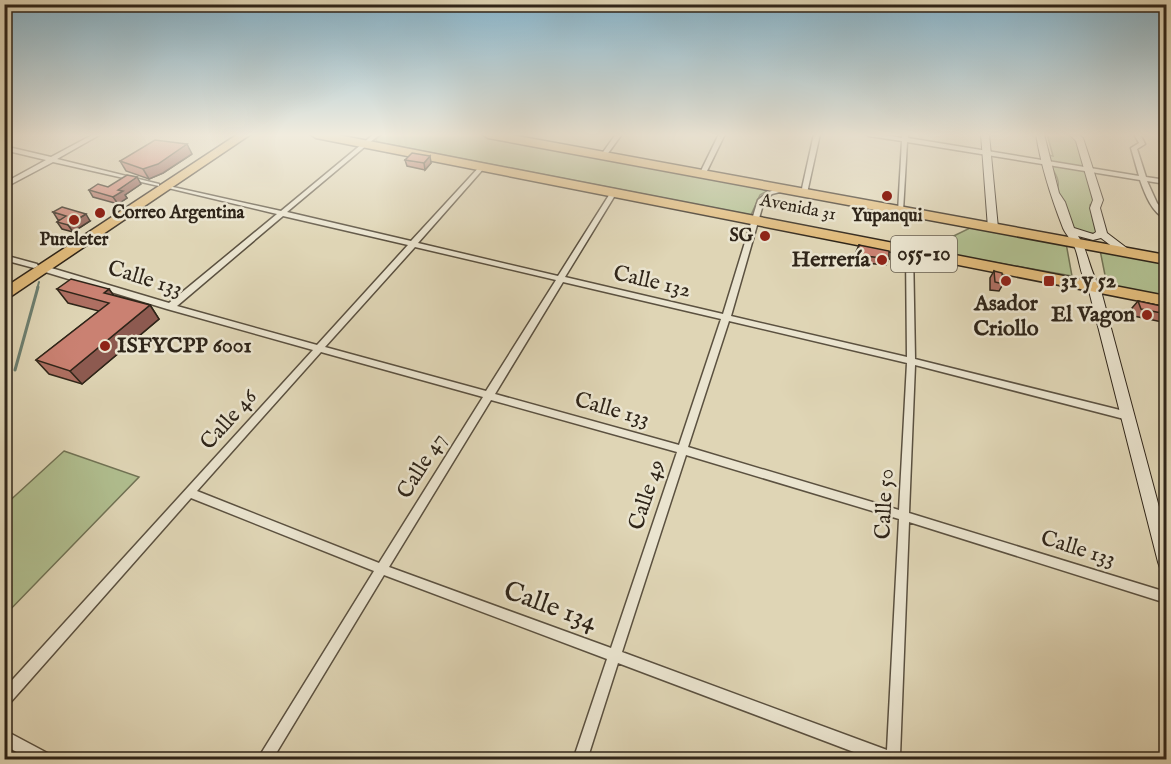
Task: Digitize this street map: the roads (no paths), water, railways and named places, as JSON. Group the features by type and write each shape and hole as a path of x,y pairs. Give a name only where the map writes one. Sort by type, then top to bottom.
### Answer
{"highway":[{"path":"4,296 39,268 183,170"},
{"path":"161,185 186,170"},
{"name":"Avenida 31","path":"501,170 1167,301"},
{"name":"Avenida 31","path":"685,170 1167,260"},
{"path":"4,286 39,268"}],"street":[{"path":"4,186 34,170"},
{"name":"Calle 132","path":"94,170 911,361 1128,416"},
{"path":"170,307 334,170"},
{"name":"Calle 46","path":"4,699 480,170"},
{"path":"804,193 809,170"},
{"path":"900,211 903,170"},
{"path":"988,170 993,228"},
{"path":"1048,170 1068,230 1091,249 1097,280 1094,287 1167,562"},
{"path":"1126,252 1102,234 1095,208 1098,200 1089,170 1167,182"},
{"path":"1141,170 1158,211 1167,217"},
{"name":"Calle 49","path":"580,759 726,318 754,219 761,200 770,193 786,189"},
{"name":"Calle 47","path":"264,759 614,192"},
{"path":"1050,238 1068,230 1093,237 1102,234"},
{"path":"1085,244 1102,234"},
{"name":"Calle 50","path":"894,759 911,361 910,251"},
{"name":"Calle 133","path":"4,257 317,350 488,395 904,515 1167,598"},
{"name":"Calle 134","path":"190,493 381,569 894,759"},
{"path":"4,737 46,759"}],"waterway":[{"path":"37,289 39,282"},
{"path":"15,370 38,287"}],"place":[{"name":"Yupanqui","path":"887,196"},
{"name":"Correo Argentina","path":"100,213"},
{"name":"Pureleter","path":"74,220"},
{"name":"SG","path":"765,236"},
{"name":"Herrería","path":"882,260"},
{"name":"Asador Criollo","path":"1006,281"},
{"name":"31 y 52","path":"1049,281"},
{"name":"El Vagon","path":"1147,315"},
{"name":"ISFYCPP 6001","path":"105,346"}]}
